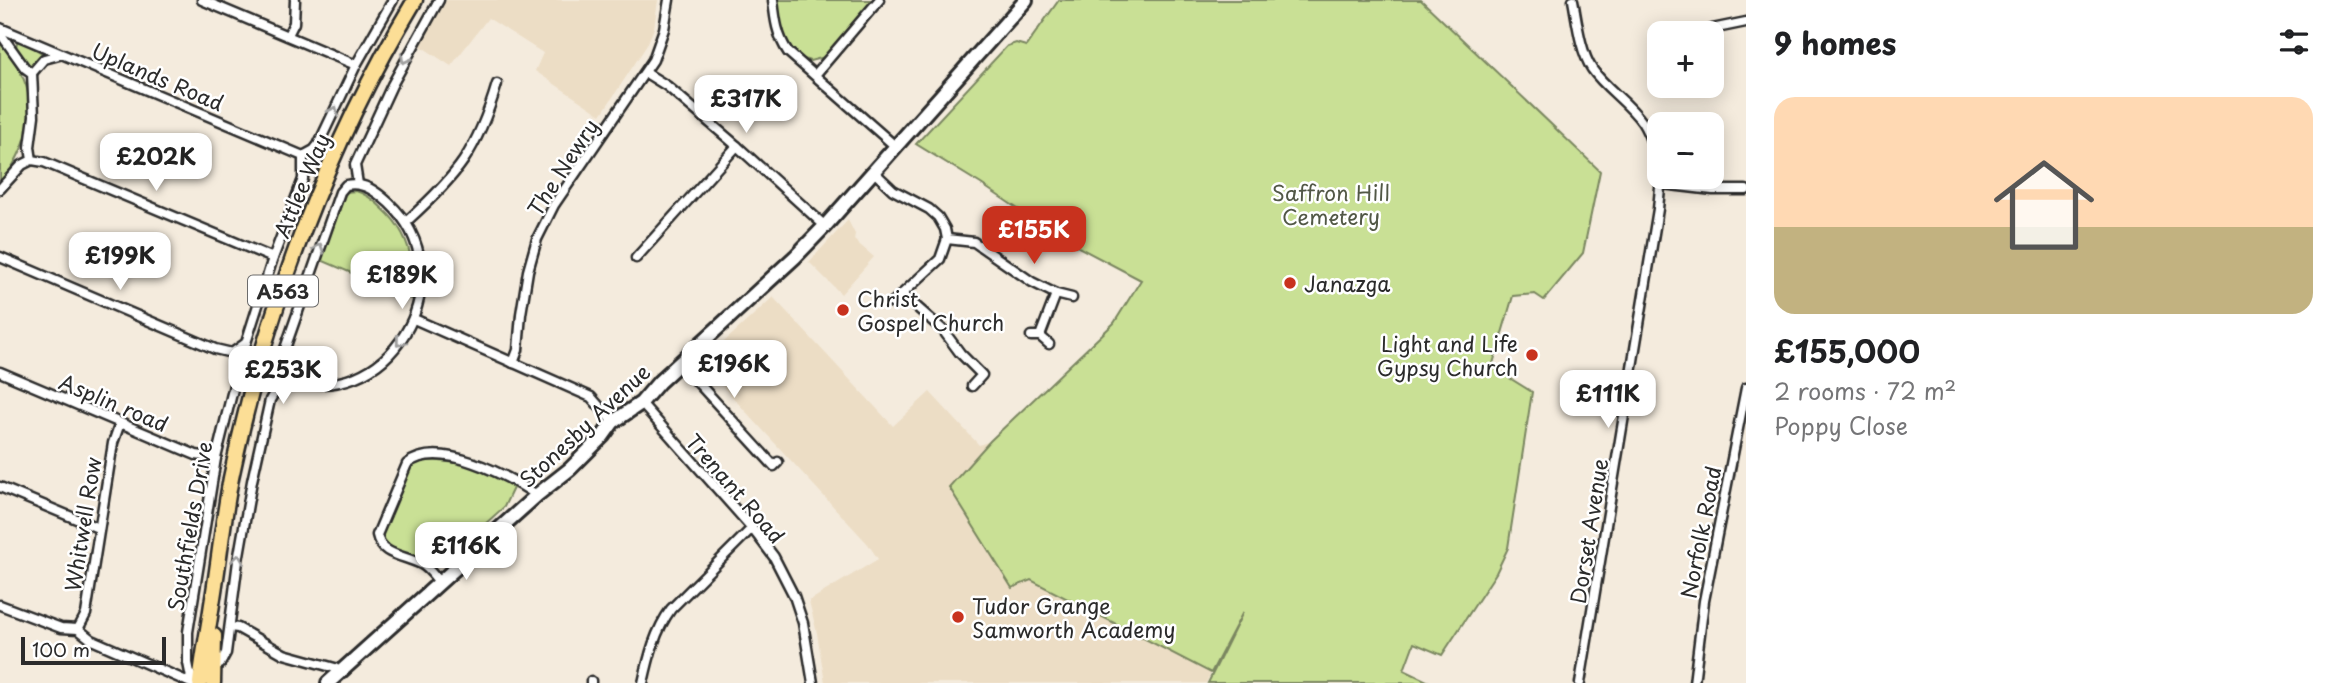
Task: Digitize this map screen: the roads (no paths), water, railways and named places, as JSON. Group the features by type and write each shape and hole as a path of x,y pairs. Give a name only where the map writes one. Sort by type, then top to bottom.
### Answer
{"highway":[{"name":"Attlee Way","path":"200,683 232,478 256,377 289,271 329,169 369,82 415,0"},
{"name":"Attlee Way","path":"213,603 213,683"}],"main road":[{"name":"Stonesby Avenue","path":"328,683 537,495 570,469 613,422 641,403 680,363 795,257 1026,0"}],"street":[{"path":"202,0 356,65"},
{"path":"288,35 294,23 295,0"},
{"path":"0,257 215,349 232,353 246,343 273,258 303,179 303,156 318,145 356,65 393,0"},
{"path":"358,184 355,165 392,85 439,0"},
{"name":"The Newry","path":"513,363 518,350 528,271 537,240 554,205 646,73 664,29 669,0"},
{"path":"773,0 776,28 788,52 895,146"},
{"path":"815,75 879,0"},
{"path":"1573,0 1590,67 1641,120 1647,131"},
{"path":"1724,27 1746,22"},
{"path":"0,31 25,68 32,73"},
{"name":"Uplands Road","path":"0,31 303,156"},
{"path":"32,160 32,73 44,59 62,55"},
{"path":"646,73 667,86 825,226"},
{"path":"407,221 441,190 467,159 487,118 497,84"},
{"path":"636,258 737,146"},
{"path":"0,189 22,165 38,160 273,258"},
{"path":"873,171 893,190 929,209 938,217 947,239 940,258 892,303"},
{"path":"358,184 386,200 407,221 419,251 421,269 421,287 414,319 408,332 392,351 370,369 355,376 318,383 297,381 284,376 281,360 340,192 346,185 358,184"},
{"name":"Dorset Avenue","path":"1580,683 1661,189"},
{"path":"1707,189 1746,190"},
{"path":"947,239 974,242 1032,282 1056,294 1072,298"},
{"path":"902,294 943,330 960,353 982,375 972,386"},
{"path":"1049,344 1036,336 1056,294"},
{"path":"414,319 591,397 613,422"},
{"name":"Southfields Drive","path":"192,683 188,663 188,632 216,458 236,376 232,353"},
{"path":"680,363 774,466 778,462"},
{"name":"Asplin road","path":"0,372 196,455 216,458"},
{"path":"214,666 220,664 226,653 254,469 270,400 284,376"},
{"name":"Norfolk Road","path":"1694,683 1704,601 1741,432 1746,388"},
{"name":"Trenant Road","path":"641,403 752,528 774,557 794,596 803,623 813,683"},
{"name":"Whitwell Row","path":"78,629 86,614 113,443 120,423"},
{"path":"440,583 420,563 388,552 379,544 377,535 407,464 413,459 429,455 464,460 513,479 537,495"},
{"path":"0,487 98,528"},
{"path":"643,683 654,640 671,609 752,528"},
{"path":"0,605 61,628 78,629 92,640 192,683"},
{"path":"230,627 238,628 284,654 335,668 340,672"}],"place":[{"name":"Janazga","path":"1290,283"},
{"name":"Christ Gospel Church","path":"843,310"},
{"name":"Light and Life Gypsy Church","path":"1532,355"},
{"name":"Tudor Grange Samworth Academy","path":"958,617"}],"park label":[{"name":"Saffron Hill Cemetery","path":"1331,204"}]}
